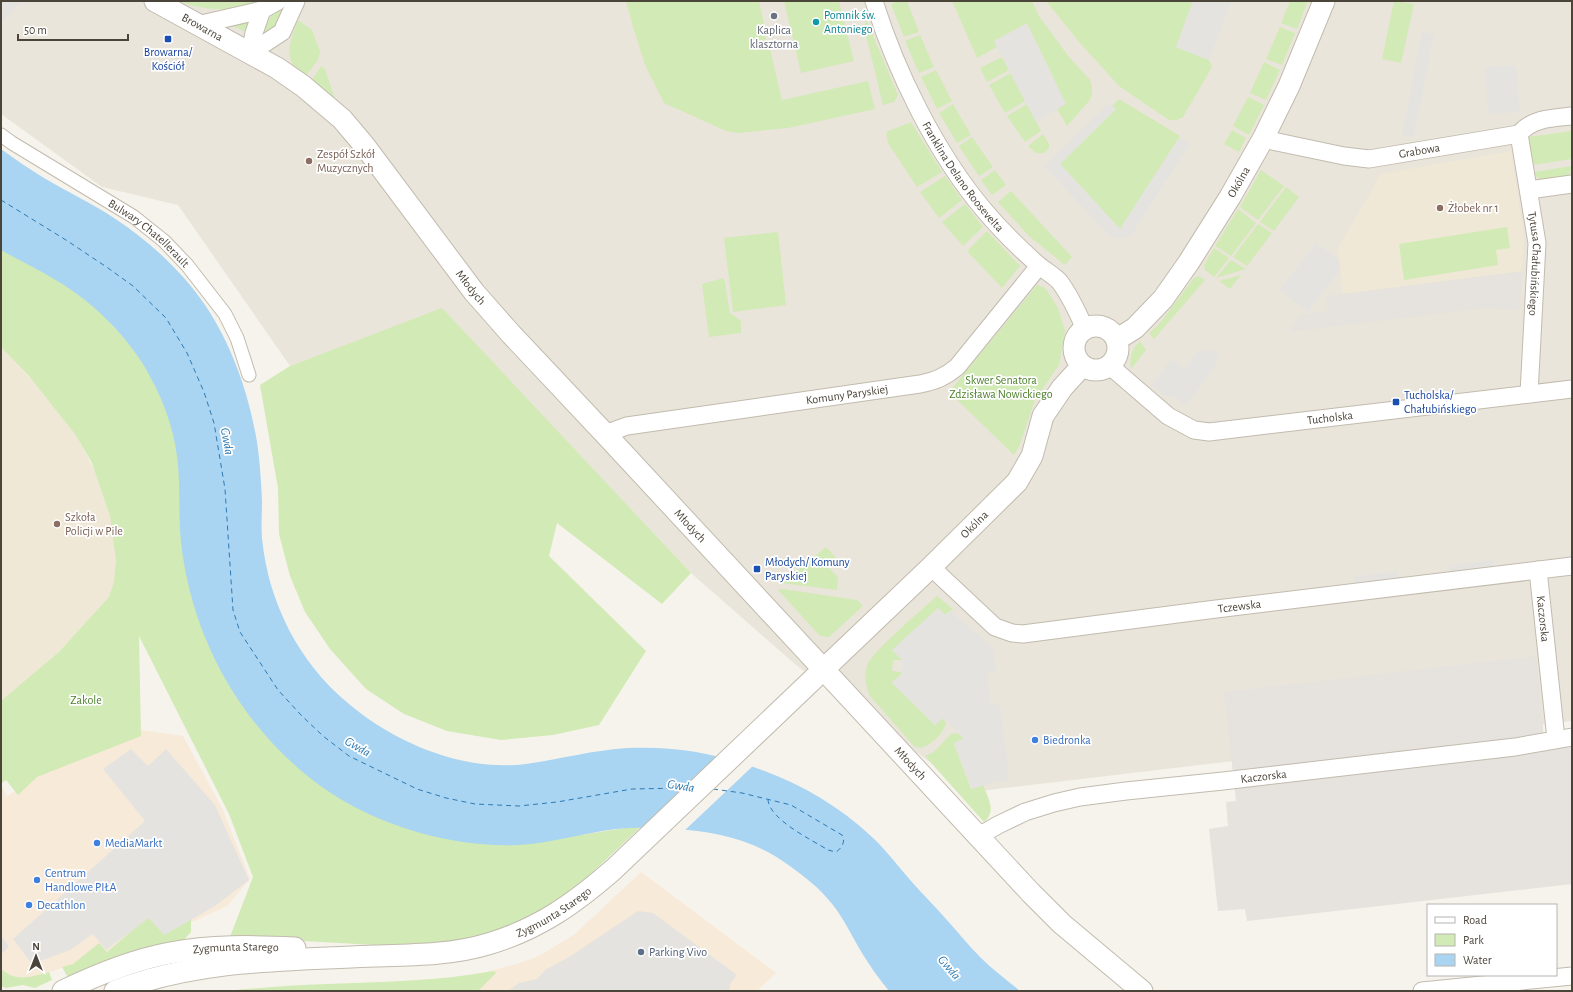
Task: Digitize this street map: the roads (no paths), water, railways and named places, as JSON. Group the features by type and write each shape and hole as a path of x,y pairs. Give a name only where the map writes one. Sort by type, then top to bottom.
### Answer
{"street":[{"name":"Browarna","path":"155,1 250,53"},
{"path":"197,25 262,10 278,1"},
{"path":"250,53 282,32 296,1"},
{"name":"Franklina Delano Roosevelta","path":"874,1 892,49 911,93 925,121 948,159 983,208 1002,231 1039,266 1058,281 1076,309 1084,329"},
{"name":"Okólna","path":"1116,337 1124,335 1135,328 1163,299 1211,228 1263,139 1289,86 1324,1"},
{"path":"250,53 254,33 262,10"},
{"name":"Młodych","path":"250,53 277,68 302,86 342,119 364,145 474,292 511,334 607,436 829,665 978,837 1044,907 1142,991"},
{"name":"Grabowa","path":"1263,139 1344,156 1369,159 1519,134 1525,127 1540,120 1572,116"},
{"name":"Tytusa Chałubińskiego","path":"1519,134 1537,243 1529,394"},
{"name":"Bulwary Chatellerault","path":"1,135 134,217 164,241 187,265 225,314 237,338 249,375"},
{"path":"1529,190 1572,184"},
{"name":"Komuny Paryskiej","path":"607,436 613,431 627,426 920,384 940,379 957,367 1039,266"},
{"path":"1091,326 1105,328 1116,337 1119,349 1115,362 1104,370 1089,370 1082,366 1074,354 1074,347 1079,334 1084,329 1091,326"},
{"name":"Okólna","path":"829,665 1017,482 1032,456 1043,416 1062,388 1082,366"},
{"name":"Tucholska","path":"1110,366 1168,416 1194,430 1209,432 1572,389"},
{"name":"Tczewska","path":"931,567 995,627 1016,634 1572,566"},
{"name":"Kaczorska","path":"978,837 998,825 1025,812 1054,802 1080,797 1126,790 1223,781 1522,746 1564,738 1538,570"},
{"name":"Zygmunta Starego","path":"115,991 180,971 225,965 277,961 416,955 457,951 475,948 515,935 539,924 565,909 587,893 829,665"},
{"name":"Zygmunta Starego","path":"63,991 117,968 168,953 194,949 233,946 277,947 416,955"},
{"path":"1422,991 1572,976"}],"water":[{"name":"Gwda","path":"1,149 27,168 106,213 152,246 186,280 215,320 238,370 254,424 260,471 262,538 265,562 279,608 289,630 315,670 331,688 349,704 387,731 409,742 432,752 455,759 479,763 502,765 526,764 615,749 662,748 711,755 743,763 775,775 819,797 846,815 872,837 972,949 995,971 1020,991 889,991 865,958 837,911 818,889 798,872 774,855 761,848 734,838 691,830 638,828 616,829 519,845 492,845 464,842 409,830 382,820 356,808 332,794 310,778 284,755 260,730 222,673 207,642 195,610 186,576 180,531 178,467 175,444 165,408 143,364 126,340 95,308 52,278 1,250"}],"place":[{"name":"Kaplica klasztorna","path":"774,16"},
{"name":"Pomnik św. Antoniego","path":"816,22"},
{"name":"Browarna/ Kościół","path":"168,39"},
{"name":"Zespół Szkół Muzycznych","path":"309,161"},
{"name":"Żłobek nr 1","path":"1440,208"},
{"name":"Tucholska/ Chałubińskiego","path":"1396,402"},
{"name":"Szkoła Policji w Pile","path":"57,524"},
{"name":"Młodych/ Komuny Paryskiej","path":"757,569"},
{"name":"Biedronka","path":"1035,740"},
{"name":"MediaMarkt","path":"97,843"},
{"name":"Centrum Handlowe PIŁA","path":"37,880"},
{"name":"Decathlon","path":"29,905"},
{"name":"Parking Vivo","path":"641,952"}],"park label":[{"name":"Skwer Senatora Zdzisława Nowickiego","path":"1001,387"},
{"name":"Zakole","path":"86,700"}]}
